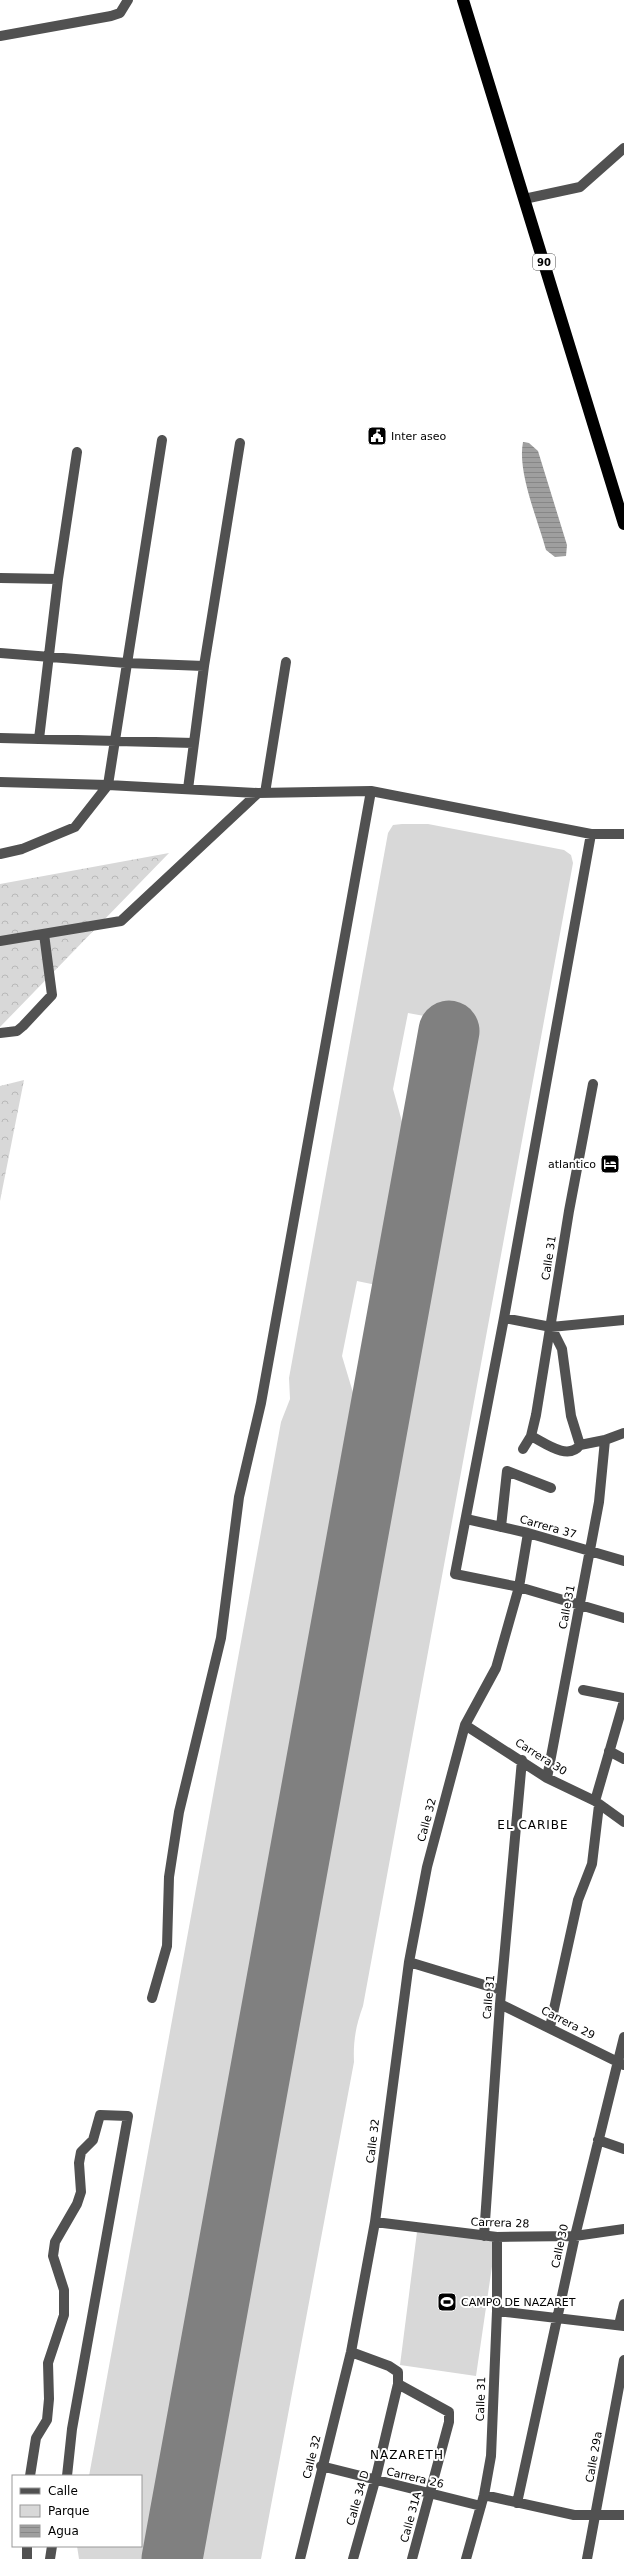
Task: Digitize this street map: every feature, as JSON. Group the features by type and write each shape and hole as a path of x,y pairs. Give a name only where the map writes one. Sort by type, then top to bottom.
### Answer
{"highway":[{"name":"90","path":"463,0 624,524"}],"street":[{"path":"0,36 111,16 120,13 128,0"},
{"path":"524,199 580,187 624,148"},
{"path":"0,854 22,849 75,827 108,785 162,440"},
{"path":"188,789 204,666 240,443"},
{"path":"39,739 50,658 58,579 77,452"},
{"path":"0,578 58,579"},
{"path":"0,653 126,663 204,666"},
{"path":"0,941 121,921 261,793 286,662"},
{"path":"0,738 194,743"},
{"path":"0,782 108,785 261,793 371,791 591,834 624,834"},
{"path":"152,1998 167,1946 169,1877 179,1812 221,1638 239,1497 261,1403 371,791"},
{"path":"591,834 504,1318 455,1574 519,1587 624,1618"},
{"path":"0,1033 17,1031 52,995 44,934"},
{"name":"Calle 31","path":"522,1449 531,1436 551,1327 569,1212 593,1084"},
{"path":"504,1318 551,1327 624,1320"},
{"path":"551,1327 562,1349 571,1416 580,1444"},
{"path":"531,1436 560,1451 570,1452 576,1450 580,1444 604,1440 624,1433"},
{"name":"Calle 31","path":"547,1778 599,1502 604,1440"},
{"path":"501,1527 507,1471 551,1488"},
{"name":"Carrera 37","path":"466,1519 528,1534 624,1561"},
{"name":"Calle 32","path":"300,2559 321,2466 351,2352 375,2222 408,1962 427,1867 465,1724 496,1668 519,1587 528,1534"},
{"path":"550,2027 578,1900 592,1864 597,1803 609,1752 624,1700 583,1690"},
{"name":"Carrera 30","path":"465,1724 522,1760 547,1778 597,1803 624,1822"},
{"path":"609,1752 624,1759"},
{"name":"Calle 31","path":"484,2236 501,1990 522,1760"},
{"path":"408,1962 501,1990"},
{"name":"Carrera 29","path":"500,2004 550,2027 621,2063"},
{"name":"Calle 30","path":"517,2503 524,2461 558,2319 574,2236 598,2140 621,2063 624,2037"},
{"path":"30,2475 36,2438 47,2420 49,2399 48,2363 64,2315 64,2290 53,2256 55,2242 78,2204 81,2192 79,2163 81,2152 93,2140 100,2115 128,2116 72,2429 66,2475"},
{"path":"598,2140 624,2149"},
{"name":"Carrera 28","path":"375,2222 497,2237 574,2236 624,2229"},
{"name":"Calle 31","path":"466,2559 484,2495 491,2456 497,2311 497,2237"},
{"path":"497,2311 622,2326 624,2304"},
{"name":"Calle 34 D","path":"351,2352 389,2366 398,2372 398,2384 375,2481 353,2559"},
{"name":"Calle 29a","path":"587,2559 624,2360"},
{"name":"Calle 31A","path":"398,2384 449,2412 449,2422 412,2559"},
{"name":"Carrera 26","path":"321,2466 375,2481 480,2506"},
{"path":"484,2495 574,2515 624,2515"},
{"path":"26,2559 27,2547"},
{"path":"50,2559 52,2547"}],"green space":[{"path":"428,824 564,850 571,855 573,863 363,2006 358,2020 354,2047 354,2062 261,2559 194,2559 473,1025 408,1013 393,1089 409,1147 381,1286 357,1281 342,1356 360,1416 153,2559 79,2559 77,2547 142,2547 142,2475 89,2475 281,1422 290,1399 289,1378 388,833 393,825"},
{"path":"169,853 0,1027 0,884"},
{"path":"24,1080 0,1201 0,1086"},
{"name":"CAMPO DE NAZARET","path":"417,2232 496,2239 476,2376 400,2365"}],"water":[{"path":"523,442 529,443 538,451 567,545 566,556 555,557 546,550 529,496 523,467"}],"runway":[{"path":"172,2559 449,1031"}],"place":[{"name":"Inter aseo","path":"377,436"},
{"name":"atlantico","path":"610,1164"},
{"name":"CAMPO DE NAZARET","path":"447,2302"}],"district":[{"name":"EL CARIBE","path":"533,1825"},
{"name":"NAZARETH","path":"407,2455"}]}
